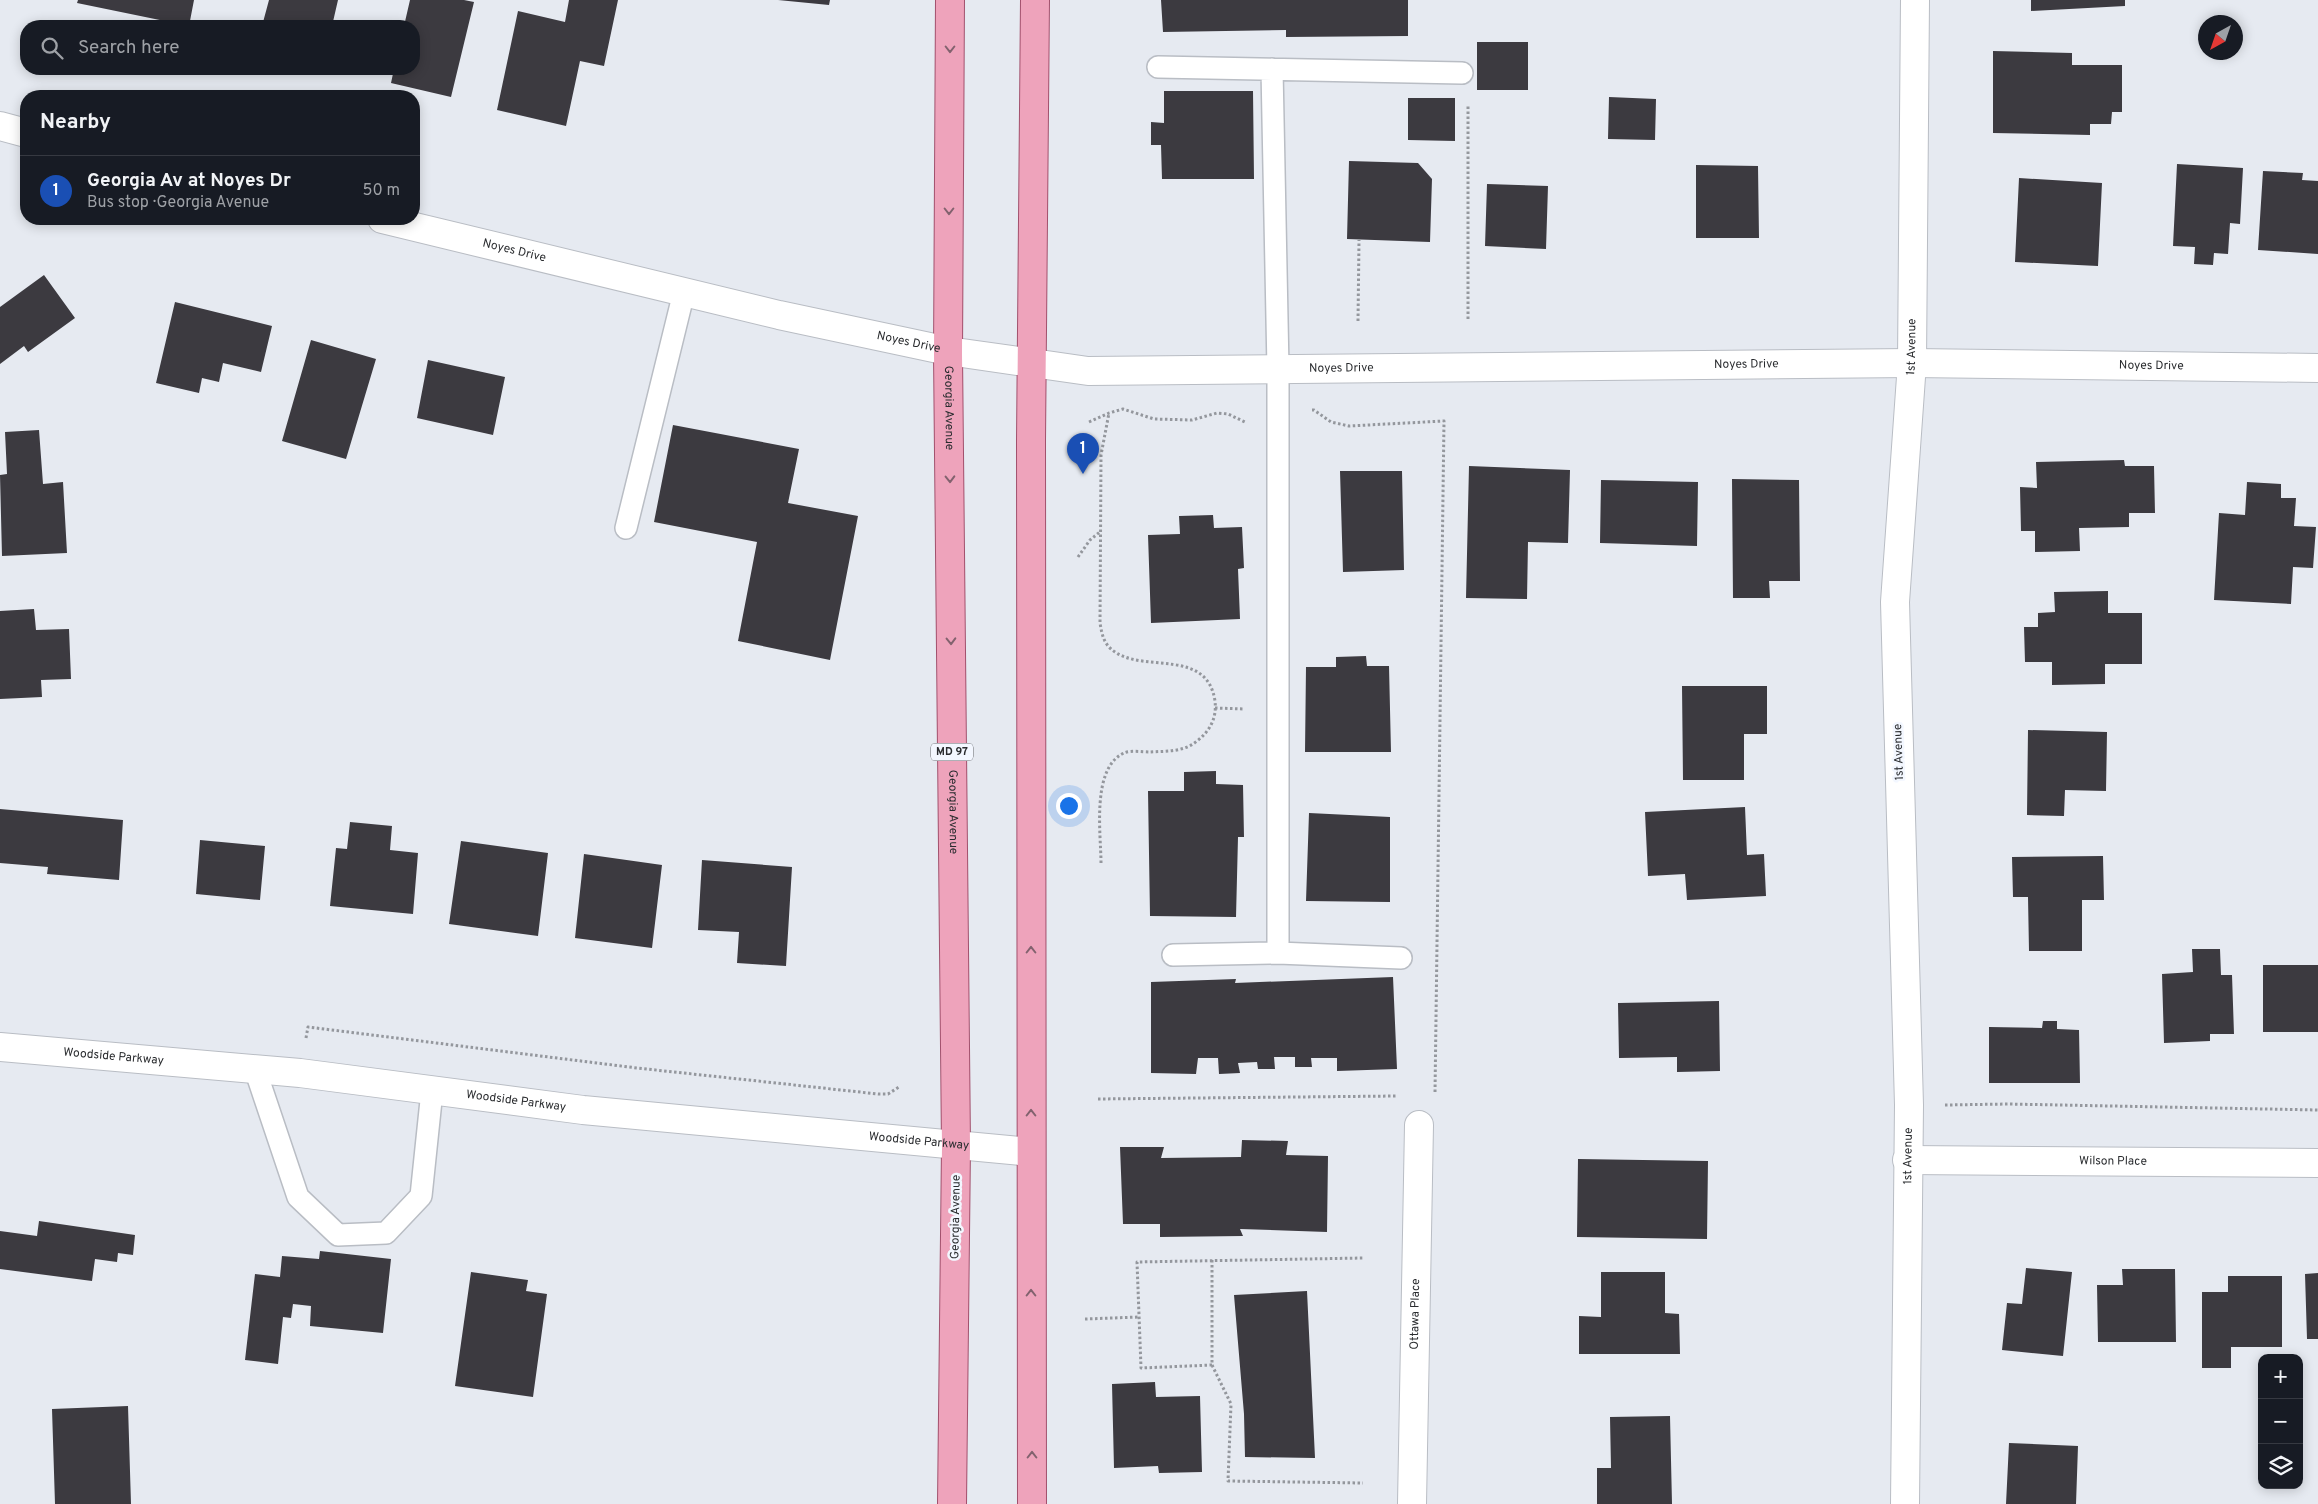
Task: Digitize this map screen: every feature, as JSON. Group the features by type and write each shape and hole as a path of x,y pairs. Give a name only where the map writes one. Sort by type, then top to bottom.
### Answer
{"main road":[{"name":"Georgia Avenue","path":"950,0 948,351 956,1146 952,1504"},
{"path":"1032,1504 1032,362 1035,0"}],"street":[{"name":"1st Avenue","path":"1905,1504 1909,1105 1895,602 1912,363 1915,0"},
{"path":"0,126 20,131"},
{"name":"Noyes Drive","path":"407,225 779,315 948,351 1088,371 1912,363 2318,368"},
{"name":"Woodside Parkway","path":"0,1047 300,1073 583,1110 1031,1152"},
{"name":"Ottawa Place","path":"1412,1504 1418,1125"},
{"name":"Wilson Place","path":"1907,1160 2318,1162"}],"lane":[{"path":"1158,67 1462,73"},
{"path":"1272,69 1278,369 1278,954"},
{"path":"626,528 684,292"},
{"path":"1173,955 1278,954 1401,958"},
{"path":"255,1069 298,1197 338,1235 386,1233 421,1196 432,1091"}],"path":[{"path":"1468,94 1468,318"},
{"path":"1358,321 1359,240"},
{"path":"1278,417 1314,410 1331,422 1349,426 1444,421 1435,1095"},
{"path":"1101,863 1100,795 1104,776 1112,763 1124,753 1175,751 1193,745 1206,733 1214,720 1215,708 1213,689 1201,675 1180,664 1130,660 1113,651 1103,639 1100,623 1101,455 1109,413"},
{"path":"1078,557 1090,540 1102,530"},
{"path":"1215,708 1245,709"},
{"path":"300,1073 308,1027 637,1068 878,1094 888,1094 899,1087"},
{"path":"1098,1099 1405,1096"},
{"path":"1909,1105 2008,1104 2318,1110"},
{"path":"1212,1365 1141,1368 1137,1262 1363,1258"},
{"path":"1212,1260 1212,1365 1231,1404 1228,1481 1363,1483"},
{"path":"1085,1319 1139,1317"}],"building":[{"path":"78,0 194,0 190,20 160,20 77,3"},
{"path":"269,0 338,0 333,20 264,20"},
{"path":"410,0 464,0 474,2 451,97 391,83 393,75 420,75 420,20 405,20"},
{"path":"569,0 618,0 604,66 580,61 566,126 497,110 518,11 565,22"},
{"path":"778,0 830,0 829,5"},
{"path":"1161,0 1408,0 1408,36 1286,37 1286,30 1163,32"},
{"path":"2031,0 2125,0 2125,6 2031,11"},
{"path":"1477,42 1528,42 1528,90 1477,90"},
{"path":"1993,51 2072,53 2072,65 2122,65 2122,112 2112,112 2111,124 2090,124 2090,135 1993,133"},
{"path":"1164,91 1253,91 1254,179 1162,179 1161,145 1151,145 1151,122 1164,123"},
{"path":"1609,97 1656,99 1655,140 1608,139"},
{"path":"1408,98 1455,98 1455,141 1408,140"},
{"path":"1349,161 1418,163 1432,179 1430,242 1347,239"},
{"path":"2177,164 2243,168 2240,224 2230,223 2228,254 2214,253 2213,265 2194,264 2195,247 2173,246"},
{"path":"1696,165 1758,166 1759,238 1696,238"},
{"path":"2263,171 2303,173 2302,180 2318,181 2318,254 2258,250"},
{"path":"2019,178 2102,183 2098,266 2015,262"},
{"path":"1487,184 1548,186 1546,249 1485,246"},
{"path":"44,275 75,318 28,352 24,346 0,364 0,307"},
{"path":"175,302 272,326 261,372 223,363 219,382 202,378 199,393 156,383"},
{"path":"311,340 376,359 346,459 282,441"},
{"path":"428,360 505,377 493,435 417,418"},
{"path":"673,425 799,449 788,503 858,516 830,660 738,641 757,542 654,522"},
{"path":"39,430 43,484 63,482 67,553 2,556 0,475 7,474 5,432"},
{"path":"2124,460 2125,466 2154,466 2155,513 2129,513 2129,527 2079,528 2080,551 2035,552 2035,531 2021,531 2020,487 2037,488 2036,462"},
{"path":"1469,466 1570,470 1568,543 1528,542 1527,599 1466,598"},
{"path":"1340,471 1402,471 1404,570 1343,572"},
{"path":"1732,479 1799,480 1800,581 1769,581 1770,598 1733,598"},
{"path":"1601,480 1698,482 1697,546 1600,543"},
{"path":"2247,482 2281,484 2281,498 2296,498 2294,526 2316,527 2313,568 2293,567 2291,604 2214,600 2219,513 2245,515"},
{"path":"1213,515 1214,528 1242,527 1244,568 1238,569 1240,619 1151,623 1148,535 1180,534 1179,516"},
{"path":"2108,591 2108,613 2142,613 2142,664 2105,664 2105,684 2052,685 2052,662 2025,662 2024,627 2038,627 2038,613 2055,612 2054,592"},
{"path":"34,609 36,630 69,629 71,679 41,680 42,697 0,699 0,611"},
{"path":"1366,656 1367,666 1389,666 1391,752 1305,752 1306,667 1336,667 1336,657"},
{"path":"1682,686 1767,686 1767,734 1744,734 1744,780 1683,780"},
{"path":"2028,730 2107,732 2106,791 2065,790 2064,816 2027,815"},
{"path":"1216,771 1216,784 1243,785 1244,837 1238,837 1236,917 1150,916 1148,791 1184,791 1184,772"},
{"path":"1745,807 1747,855 1764,854 1766,896 1687,900 1685,874 1648,876 1645,812"},
{"path":"0,809 123,820 119,880 47,874 48,867 0,863"},
{"path":"1309,813 1390,817 1390,902 1306,901"},
{"path":"350,822 392,826 390,850 418,853 413,914 330,906 336,848 347,849"},
{"path":"200,840 265,846 260,900 196,894"},
{"path":"461,841 548,853 538,936 449,924"},
{"path":"584,854 662,865 652,948 575,938"},
{"path":"2103,856 2104,900 2082,900 2082,951 2029,951 2028,897 2013,897 2012,857"},
{"path":"702,860 792,867 786,966 737,963 739,932 698,930"},
{"path":"2192,949 2220,949 2221,975 2232,975 2234,1034 2210,1034 2210,1041 2164,1043 2162,974 2193,972"},
{"path":"2263,965 2318,965 2318,1032 2263,1032"},
{"path":"1393,977 1397,1069 1337,1071 1337,1058 1311,1058 1312,1067 1295,1067 1295,1057 1274,1057 1275,1069 1258,1069 1257,1062 1238,1063 1240,1073 1219,1074 1218,1058 1198,1058 1196,1074 1151,1073 1151,982 1236,979 1235,983"},
{"path":"1719,1001 1720,1071 1677,1072 1677,1057 1619,1058 1618,1003"},
{"path":"2043,1021 2057,1021 2057,1029 2079,1030 2080,1083 1989,1083 1989,1027 2042,1028"},
{"path":"1242,1140 1288,1141 1286,1155 1328,1156 1327,1232 1240,1229 1243,1236 1160,1237 1160,1224 1123,1224 1120,1147 1164,1147 1161,1158 1241,1157"},
{"path":"1578,1159 1708,1161 1707,1239 1577,1237"},
{"path":"39,1221 135,1235 133,1255 118,1253 117,1262 95,1259 92,1281 0,1269 0,1231 37,1236"},
{"path":"320,1251 391,1259 383,1333 310,1326 311,1306 293,1304 291,1318 283,1317 278,1364 245,1360 255,1274 280,1277 282,1256 319,1259"},
{"path":"2026,1268 2072,1272 2063,1356 2002,1350 2007,1303 2022,1304"},
{"path":"2122,1269 2175,1269 2176,1342 2098,1342 2097,1285 2123,1285"},
{"path":"471,1272 528,1280 526,1291 547,1294 533,1397 455,1386"},
{"path":"1601,1272 1665,1272 1665,1313 1679,1314 1680,1354 1579,1354 1579,1316 1601,1317"},
{"path":"2318,1273 2318,1339 2307,1339 2305,1274"},
{"path":"2228,1276 2282,1276 2282,1347 2231,1347 2231,1368 2202,1368 2202,1292 2228,1292"},
{"path":"1307,1291 1315,1458 1245,1457 1244,1414 1234,1295"},
{"path":"1155,1382 1156,1397 1200,1396 1202,1472 1159,1473 1158,1466 1114,1468 1112,1384"},
{"path":"128,1406 131,1504 55,1504 52,1409"},
{"path":"1670,1416 1672,1504 1597,1504 1597,1468 1611,1468 1610,1417"},
{"path":"2009,1443 2078,1446 2076,1504 2006,1504"}],"place":[{"name":"Georgia Av at Noyes Dr","path":"1083,474"}]}
